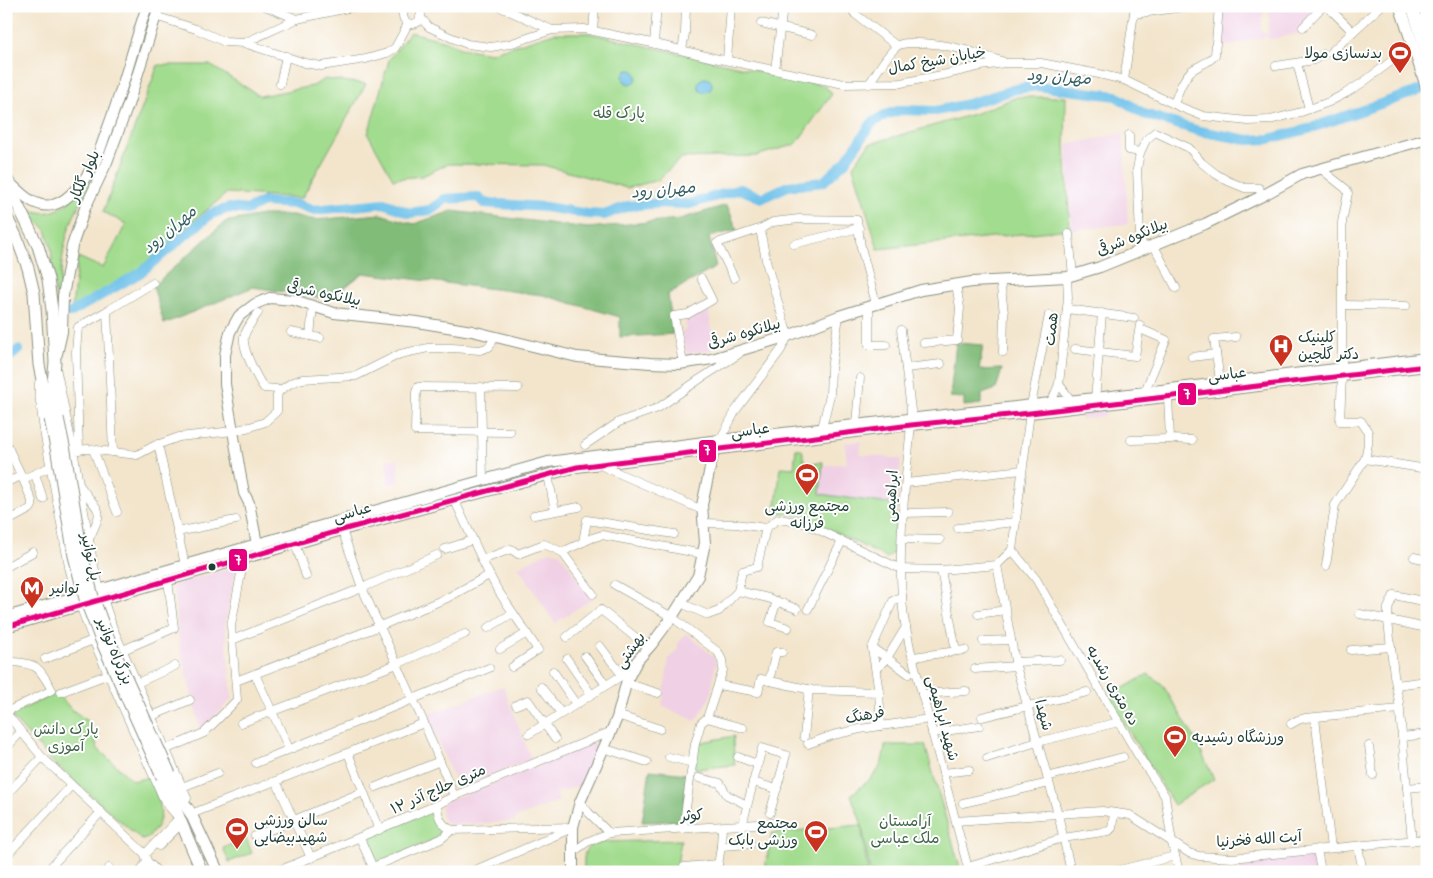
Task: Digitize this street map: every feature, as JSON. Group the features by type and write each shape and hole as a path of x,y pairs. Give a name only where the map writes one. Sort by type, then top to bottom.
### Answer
{"highway":[{"path":"1400,6 1427,88"},
{"path":"1412,6 1427,54"},
{"name":"بزرگراه توانیر","path":"6,180 38,246 48,280 55,362 53,383 54,418"},
{"name":"بزرگراه توانیر","path":"6,216 28,268 34,293 39,365 54,418"},
{"name":"پل توانیر","path":"54,418 66,451 82,554 93,597 107,636 166,776"},
{"name":"بزرگراه توانیر","path":"166,776 191,814 218,872"},
{"name":"بزرگراه توانیر","path":"166,776 180,821 202,872"}],"main road":[{"name":"بلوار گلکار","path":"55,362 62,332 63,296 72,246 85,208 108,162 147,6"},
{"name":"بلوار گلکار","path":"6,180 26,199 39,204 53,205 68,197 81,184 96,161 123,103 157,11"},
{"name":"بیلانکوه شرقی","path":"243,553 248,534 244,493 225,384 225,355 230,332 239,316 254,304 270,298 294,300 334,313 417,322 472,331 576,357 650,363 683,363 712,359 747,349 788,336 839,316 921,290 972,282 1070,277 1100,267 1205,224 1302,174 1422,143 1427,139"},
{"name":"عباسى","path":"1342,372 1427,358"},
{"name":"عباسى","path":"101,595 185,565 258,549 548,462 720,440 822,432 1045,408 1342,372 1427,366"},
{"name":"عباسى","path":"1143,396 1168,397 1220,386"},
{"name":"عباسى","path":"258,549 296,544 454,499 577,467 714,450 822,432 856,424 911,422"},
{"name":"بهشتی","path":"573,872 573,827 580,802 617,715 624,679 672,617 698,576 705,543 702,505 714,450 720,440"},
{"name":"بیلانکوه شرقی","path":"244,493 249,503 258,549"},
{"name":"عباسى","path":"6,617 168,580 243,553"},
{"name":"عباسى","path":"6,627 79,601"}],"street":[{"path":"265,6 296,19"},
{"path":"244,43 296,19 357,6"},
{"path":"393,6 403,12"},
{"path":"498,6 552,30"},
{"path":"593,30 595,6"},
{"path":"654,43 657,6"},
{"path":"682,50 686,6"},
{"path":"727,60 732,6"},
{"path":"850,6 855,14 897,46"},
{"path":"1124,80 1134,10 1190,6"},
{"path":"1174,104 1187,76 1215,55 1219,6"},
{"path":"1303,27 1323,6"},
{"path":"1327,6 1353,32"},
{"path":"1276,66 1314,60 1328,53 1381,6"},
{"path":"415,7 420,12 420,18 414,24 408,24 404,20 403,12 407,8 415,7"},
{"path":"775,70 783,7"},
{"path":"157,11 225,42 244,43 305,63 321,66 366,59 387,53 395,48 408,24"},
{"path":"1418,25 1427,14"},
{"name":"خیابان شیخ کمال","path":"420,18 429,27 467,44 491,47 509,44 552,30 584,28 844,84 901,83 981,66 1006,63 1049,64 1124,80 1203,116 1248,121 1270,120 1309,109 1346,94 1380,71 1413,44"},
{"path":"761,23 812,35"},
{"path":"869,84 897,46 911,43 944,44 959,47 1006,63"},
{"path":"280,84 286,56"},
{"path":"1297,63 1309,109"},
{"path":"1176,288 1140,235 1137,169 1140,152 1146,140 1155,132 1189,148 1202,163 1216,174 1245,188 1259,188 1262,196"},
{"path":"1130,135 1129,150 1140,152"},
{"path":"1321,169 1346,189 1348,193 1342,222 1343,305 1340,421 1362,421 1368,432 1365,459 1335,504 1326,566"},
{"path":"734,278 716,242 761,229 773,222 799,219 857,220 872,306 869,345 886,345"},
{"path":"794,244 859,228"},
{"path":"720,440 736,410 781,350 788,336 766,265 761,229"},
{"name":"همت","path":"1045,408 1053,398 1059,384 1070,277 1069,234"},
{"path":"683,363 674,316 688,314 712,300 701,278"},
{"path":"1000,280 1004,313 1003,352"},
{"path":"152,283 78,327 76,352 76,450 93,449 137,455 158,444 179,438 233,431 265,422 273,416 277,411 277,396 279,392 291,382 302,379 356,376 400,354 428,348 480,350 489,346 495,337"},
{"path":"924,343 957,340 960,308 956,284"},
{"path":"1343,305 1406,306"},
{"path":"310,336 312,306"},
{"path":"1067,309 1134,318"},
{"path":"107,311 113,452"},
{"path":"258,313 244,337 245,347 264,388 276,389 279,392"},
{"path":"1095,402 1102,313"},
{"path":"681,603 708,615 719,611 738,591 742,571 757,567 766,528 778,519 804,523 901,569 941,570 997,565 1012,550 1030,409 1049,315"},
{"path":"822,432 830,395 831,369 839,316"},
{"path":"1076,349 1135,356 1143,328 1166,340 1143,396"},
{"name":"ابراهیمی","path":"901,330 911,422 903,512 901,569"},
{"path":"291,332 320,338"},
{"path":"1220,386 1214,339 1236,337"},
{"path":"585,445 620,422 658,408 747,349"},
{"path":"1192,357 1216,354"},
{"name":"بزرگراه توانیر","path":"55,362 76,450 79,485 101,595 113,628 167,749 191,814"},
{"path":"906,368 941,364"},
{"name":"بزرگراه توانیر","path":"39,365 39,394 44,430 69,567 79,601 92,638 165,802 180,821"},
{"path":"856,424 860,378"},
{"path":"1059,384 1074,404"},
{"path":"510,432 415,431 416,392 418,387 518,388"},
{"path":"481,387 483,480"},
{"path":"1168,397 1170,438"},
{"path":"1131,440 1170,438 1192,440"},
{"path":"6,443 32,501 30,509 6,522"},
{"path":"158,444 185,565"},
{"path":"93,449 117,512"},
{"path":"1365,459 1427,469"},
{"path":"600,465 702,510"},
{"path":"6,482 35,474 52,466"},
{"path":"906,483 1022,470"},
{"path":"35,474 44,499"},
{"path":"548,475 555,511"},
{"path":"79,485 98,508 100,515 89,539"},
{"path":"454,499 489,575 538,650 512,666"},
{"path":"534,515 579,507"},
{"path":"903,512 948,512"},
{"path":"177,532 236,520"},
{"path":"583,542 587,520 674,534"},
{"path":"958,528 1016,522"},
{"path":"704,523 736,524 766,528"},
{"path":"342,530 362,588 424,723 454,796"},
{"path":"562,552 602,535 703,554"},
{"path":"902,539 940,540"},
{"path":"445,549 473,540"},
{"path":"808,609 842,541"},
{"path":"296,544 306,576"},
{"path":"482,560 511,549 518,554 544,544 562,552 593,594"},
{"name":"ده متری رشدیه","path":"1012,550 1036,579 1119,722 1165,796 1178,872"},
{"path":"6,567 33,552"},
{"path":"167,749 204,733 237,700 231,626 243,553"},
{"path":"232,640 362,588 437,555"},
{"path":"1414,557 1427,560"},
{"path":"69,567 82,569 93,562"},
{"name":"شهدا","path":"997,565 1015,664 1058,814 1071,872"},
{"name":"شهید ابراهیمی","path":"901,569 906,627 968,869"},
{"path":"941,570 956,651"},
{"path":"236,681 380,626 447,598 489,575"},
{"path":"123,650 174,628 168,580"},
{"path":"615,585 672,617 718,652 722,660 722,670 718,685 707,718 701,723 695,744 683,829"},
{"path":"738,591 768,598 797,609"},
{"path":"1412,841 1400,709 1391,647 1388,608 1394,595 1427,602"},
{"path":"881,726 879,692 872,648 894,601 902,596"},
{"path":"777,601 770,622 788,628"},
{"path":"567,637 602,610 649,648"},
{"path":"978,614 1006,610"},
{"path":"488,628 513,613"},
{"path":"1360,614 1427,628"},
{"path":"45,660 92,638 95,630 100,627 107,626 113,628"},
{"path":"876,670 887,658 906,627"},
{"path":"500,649 527,633"},
{"path":"241,723 397,664 465,634"},
{"path":"983,642 1011,640"},
{"path":"600,646 624,679 658,693"},
{"path":"1350,650 1391,647"},
{"path":"872,648 909,674"},
{"path":"913,657 965,650"},
{"path":"769,681 776,652 782,652"},
{"path":"585,656 606,685"},
{"path":"567,659 591,694"},
{"path":"975,669 1060,660"},
{"path":"6,661 32,664 41,671 52,690 6,712 42,757 101,812 145,856 158,872"},
{"path":"137,683 175,666"},
{"path":"256,763 489,668"},
{"path":"553,671 576,704"},
{"path":"61,692 108,674"},
{"path":"255,674 289,749"},
{"path":"529,734 606,685 624,679"},
{"path":"718,685 758,692 761,679 809,690 879,692"},
{"path":"1396,685 1427,682"},
{"path":"541,687 561,713"},
{"name":"فرهنگ","path":"809,690 806,740 860,728 929,719"},
{"path":"922,694 966,691"},
{"path":"982,717 1087,692"},
{"path":"152,716 190,700"},
{"path":"516,705 528,700 555,740"},
{"path":"1291,724 1298,720 1400,709"},
{"path":"617,715 660,729"},
{"path":"707,718 743,728"},
{"path":"1314,718 1332,848"},
{"path":"987,758 1037,742 1119,722"},
{"path":"191,814 424,723"},
{"path":"932,733 979,726"},
{"path":"6,748 21,732"},
{"name":"۱۲ متری حلاج آذر","path":"276,872 610,732"},
{"path":"1402,737 1427,734"},
{"path":"1370,746 1373,776"},
{"path":"603,748 647,762"},
{"path":"742,826 762,748 786,755 770,812"},
{"path":"348,752 379,830"},
{"path":"6,795 42,757"},
{"path":"669,757 693,763"},
{"path":"738,757 757,764"},
{"path":"963,803 1123,757"},
{"path":"376,787 440,761"},
{"path":"943,773 969,770"},
{"path":"182,787 218,773"},
{"path":"699,778 720,783 727,795 747,805"},
{"path":"276,781 311,858"},
{"path":"753,782 777,788"},
{"path":"6,856 71,786"},
{"path":"1407,788 1427,786"},
{"path":"255,836 363,792"},
{"path":"580,802 609,834"},
{"path":"437,805 438,815 445,826 452,830 573,827"},
{"name":"آیت الله فخرنیا","path":"956,821 1102,811 1130,815 1172,843 1199,856 1232,858 1427,839"},
{"path":"46,872 101,812"},
{"path":"968,869 1063,838 1108,831 1112,828 1114,813"},
{"path":"137,860 145,856 180,821"},
{"name":"کوثر","path":"573,852 587,842 609,834 776,824"},
{"path":"471,872 573,827"},
{"path":"684,867 718,868 722,827"},
{"path":"360,838 374,869 441,840 452,830"},
{"path":"721,846 750,844"},
{"path":"1358,846 1363,872"},
{"path":"1317,849 1321,872"},
{"path":"140,872 145,856"},
{"path":"1112,872 1175,856"}],"shaded area":[{"path":"1220,6 1265,6 1260,29 1268,35 1270,6 1320,6 1299,28 1301,33 1268,40 1268,36 1219,48"},
{"path":"1123,133 1128,224 1072,230 1067,145"},
{"path":"708,306 714,349 688,354 682,331 686,330 685,319"},
{"path":"1104,409 1105,416 1081,419 1080,412"},
{"path":"861,441 860,454 901,459 897,505 819,494 822,466 847,463 845,443"},
{"path":"398,459 399,482 388,484 386,460"},
{"path":"550,551 559,552 592,599 555,623 518,567"},
{"path":"236,567 225,625 232,699 201,730 180,648 173,584"},
{"path":"686,633 714,657 716,662 710,697 696,721 662,706 669,658 677,651 678,644"},
{"path":"503,686 531,759 458,788 427,715"},
{"path":"600,740 581,785 556,793 559,801 515,818 516,821 449,825 442,818 441,806 443,803"},
{"path":"1315,857 1317,872 1240,872 1241,862"}],"green space":[{"name":"پارک قله","path":"410,32 446,41 460,48 491,53 554,33 588,33 825,86 832,94 796,144 756,156 681,158 658,180 627,188 543,165 448,164 422,176 393,179 368,134 389,60"},
{"path":"158,65 210,65 260,96 313,86 325,79 366,84 302,198 227,193 171,240 158,258 72,308 78,257 103,268 126,224 103,212"},
{"path":"1017,97 1066,97 1065,146 1070,229 878,249 853,166 869,144 974,114"},
{"path":"121,108 118,125 111,145 74,216 65,243 61,273 59,333 51,247 46,230 27,208 37,212 54,211 69,202 99,164"},
{"path":"727,205 737,230 709,237 716,267 668,294 673,334 620,337 620,317 543,295 363,273 330,299 253,287 164,324 153,286 225,222 262,215 293,215 315,220 380,214 414,224 452,211 588,228 680,219"},
{"path":"956,343 983,345 979,370 1002,369 996,389 982,394 982,404 964,406 964,398 950,397"},
{"name":"مجتمع ورزشی فرزانه","path":"796,449 802,449 805,464 823,462 820,494 897,505 894,552 887,558 803,516 775,512 781,467 794,468"},
{"name":"ورزشگاه رشیدیه","path":"1148,674 1162,684 1194,737 1214,779 1174,805 1108,697"},
{"name":"پارک دانش آموزی","path":"57,693 71,709 89,722 98,749 133,781 149,777 158,798 161,812 157,826 146,838 142,840 55,764 10,715"},
{"path":"734,736 735,765 695,769 697,743"},
{"name":"آرامستان ملک عباسی","path":"885,745 925,745 961,872 870,872 862,825 851,795 875,774 884,755"},
{"path":"650,770 687,774 682,821 642,822"},
{"path":"432,810 443,836 378,863 366,839"},
{"name":"مجتمع ورزشی بابک","path":"861,825 868,872 764,872 772,833"},
{"name":"سالن ورزشی شهیدبیضایی","path":"246,838 252,853 229,862 223,848"},
{"path":"681,840 676,872 584,872 584,855 588,848 595,844 602,842"}],"water":[{"path":"627,70 633,70 637,77 633,84 627,84 623,80 623,74"},
{"path":"702,78 708,78 712,85 708,92 702,92 698,88 698,82"}],"waterway":[{"name":"مهران رود","path":"70,313 140,273 211,214 229,208 247,210 263,202 297,204 314,210 384,203 410,213 430,210 445,199 478,197 484,203 545,207 604,215 628,206 663,203 689,204 740,189 762,198 788,186 823,182 845,162 872,123 885,115 901,110 936,111 968,104 1016,89 1037,86 1116,96 1144,114 1199,131 1248,140 1269,139 1308,129 1427,87"},
{"name":"مهران رود","path":"6,360 18,350"}],"transit line":[{"name":"7","path":"6,627 342,530 577,467 911,425 1030,413 1427,366"}],"place":[{"name":"بدنسازی مولا","path":"1400,74"},
{"name":"کلینیک دکتر گلچین","path":"1281,367"},
{"name":"مجتمع ورزشی فرزانه","path":"807,496"},
{"name":"توانیر","path":"32,609"},
{"name":"ورزشگاه رشیدیه","path":"1175,758"},
{"name":"سالن ورزشی شهیدبیضایی","path":"237,850"},
{"name":"مجتمع ورزشی بابک","path":"816,853"}]}
